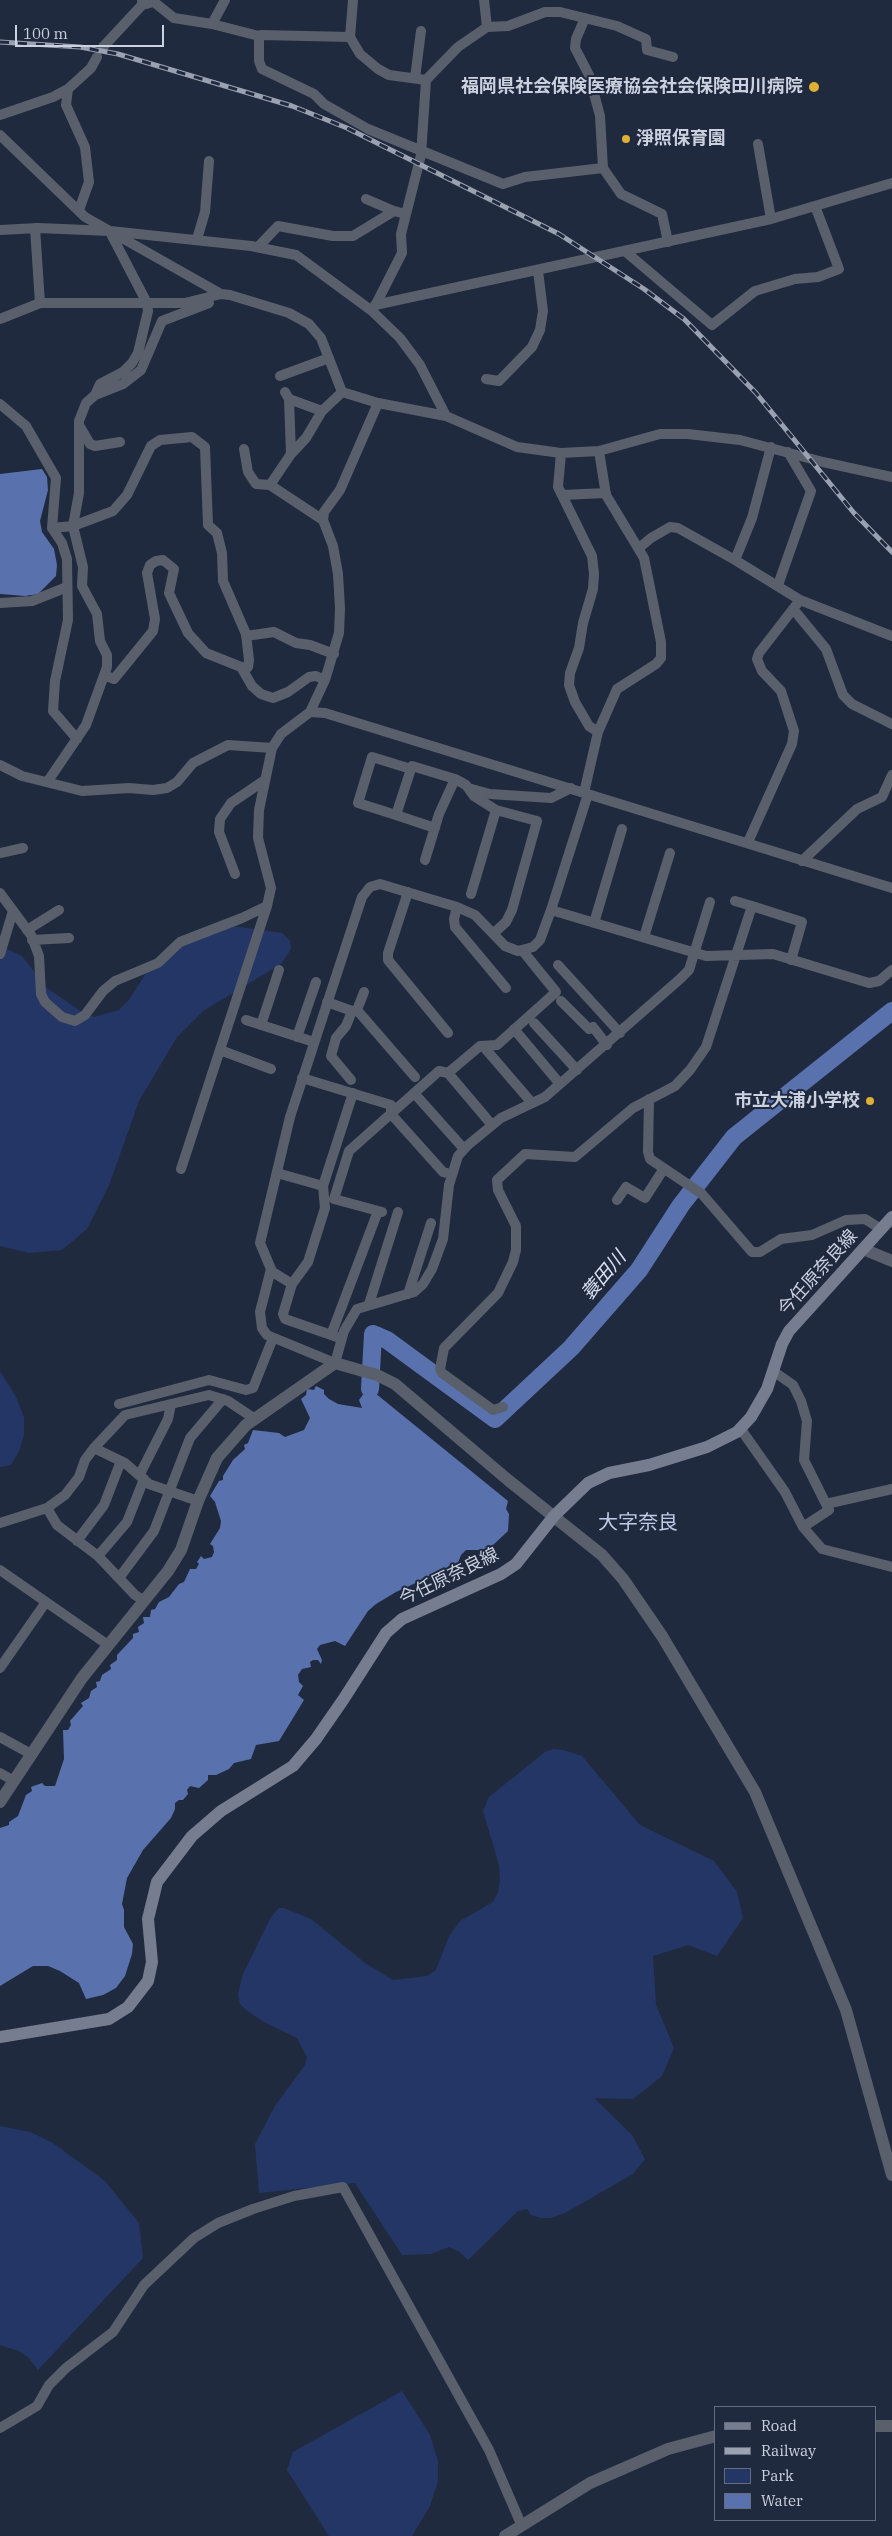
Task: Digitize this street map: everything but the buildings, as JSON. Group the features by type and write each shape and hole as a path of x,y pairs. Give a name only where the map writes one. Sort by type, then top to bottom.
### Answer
{"main road":[{"name":"今任原奈良線","path":"0,2037 109,2019 128,2007 148,1981 152,1962 148,1919 158,1882 192,1836 221,1811 292,1766 316,1739 386,1633 402,1619 501,1574 516,1564 554,1516 588,1483 609,1473 649,1464 707,1447 740,1428 751,1417 767,1389 789,1331 892,1217"}],"street":[{"path":"212,24 225,0"},
{"path":"353,0 350,36 369,64 389,74 426,80 437,72 458,47 487,27 508,26 545,12 585,18 617,26 646,39 647,50 673,57"},
{"path":"484,0 487,27"},
{"path":"103,47 142,2 154,2 174,18 212,24 259,36 350,36"},
{"path":"585,18 576,39 576,48 589,75 600,116 600,158 603,168 621,194 662,214 668,242"},
{"path":"415,78 422,31"},
{"path":"259,36 259,61 262,69 314,94 324,104 368,129 421,153 503,184 525,177 603,168"},
{"path":"0,115 53,97 68,89 91,68 97,57"},
{"path":"373,308 402,253 402,234 421,153 426,80"},
{"path":"68,89 66,105 85,147 89,182 79,210"},
{"path":"0,135 79,210 110,231 220,294 289,313 309,324 321,338 342,392"},
{"path":"758,144 771,219"},
{"path":"197,239 205,212 209,161"},
{"path":"373,308 771,219 892,183"},
{"path":"366,200 406,214"},
{"path":"626,252 712,325 755,292 795,279 818,277 839,269 816,206"},
{"path":"258,247 278,226 333,236 353,236 394,211"},
{"path":"35,228 40,304"},
{"path":"0,230 35,228 110,231 197,239 258,247 296,255 373,308 400,338 420,365 446,416"},
{"path":"95,395 100,384 123,372 132,363 138,353 148,311 147,303 110,231"},
{"path":"486,379 499,381 532,347 540,330 543,311 538,271"},
{"path":"0,320 40,304 185,303 220,294"},
{"path":"48,781 86,725 107,667 107,655 100,641 97,614 82,586 82,567 73,526 79,494 79,425 86,403 95,395 123,384 141,370 162,321 212,302 220,294"},
{"path":"280,376 329,358"},
{"path":"342,392 378,403 446,416 517,447 561,454 599,451 660,434 740,440 823,462 892,477"},
{"path":"270,485 291,454 306,438 322,411 342,392"},
{"path":"291,454 287,395 322,411"},
{"path":"181,1169 267,906 271,888 258,838 259,810 272,748 282,734 310,712 325,680 339,633 338,574 334,546 323,520 324,512 340,490 378,403"},
{"path":"0,404 26,426 56,478 52,528 62,543 67,559 68,620 55,681 53,711 77,739"},
{"path":"79,425 90,444 95,446 120,442"},
{"path":"52,528 73,526 113,511 127,496 151,446 160,440 192,437 205,448 208,525 217,533 222,553 224,581 246,636 249,660 245,670"},
{"path":"735,560 752,518 771,447"},
{"path":"244,449 251,480 261,486 270,485 323,520"},
{"path":"599,451 606,493 639,548 651,582 661,642 661,658 656,664 618,689 598,732 586,794 551,910 540,940 533,947 522,950 505,946 475,915 457,907 408,892 380,884 370,887 362,897 302,1078 260,1243 260,1248 270,1262 271,1271 260,1312 260,1321 267,1335 273,1338 334,1363 377,1375 395,1384 602,1554 623,1579 662,1636 755,1792 846,2010 892,2175"},
{"path":"778,585 811,491 791,453"},
{"path":"561,454 558,487 592,556 594,574 593,589 582,622 579,648 570,672 568,685 575,702 589,726 598,732"},
{"path":"562,496 606,493"},
{"path":"639,548 670,527 678,528 778,585 800,600 892,636"},
{"path":"104,676 114,678 153,631 155,619 147,573 150,565 156,561 163,560 174,569 169,593 188,633 206,653 245,670 252,686 261,694 273,698 288,692 308,677 316,676 325,680"},
{"path":"0,603 32,601 67,587"},
{"path":"748,842 792,744 794,731 781,691 762,671 757,659 759,653 800,600"},
{"path":"794,610 826,649 843,695 852,704 892,724"},
{"path":"246,636 274,632 296,643 310,645 334,654"},
{"path":"310,712 325,713 892,888"},
{"path":"1,769 82,791 129,788 153,790 167,788 177,782 193,763 228,745 272,748"},
{"path":"411,769 372,757 358,803 435,828"},
{"path":"396,815 412,766 456,779 468,788 474,796 496,810 537,821 512,910 506,922 494,933"},
{"path":"802,861 857,809 882,797 892,775"},
{"path":"425,860 435,828 456,779"},
{"path":"235,874 220,832 220,819 232,803 264,780"},
{"path":"468,788 490,794 551,798 571,788"},
{"path":"471,894 496,810"},
{"path":"594,922 622,829"},
{"path":"0,853 23,848"},
{"path":"644,937 670,853"},
{"path":"408,892 388,953 388,960 448,1033"},
{"path":"0,893 30,935 39,956 40,994 52,1011 62,1018 75,1021 85,1015 103,991 114,981 158,963 180,942 242,918 267,906"},
{"path":"735,901 802,922 791,960"},
{"path":"0,1802 82,1678 168,1571 181,1550 198,1500 217,1458 246,1425 334,1363 351,1315 357,1309 408,1294 423,1284 432,1269 444,1232 451,1174 458,1156 501,1118 545,1097 620,1033 689,970 710,902"},
{"path":"503,1408 493,1410 442,1373 440,1369 444,1348 498,1293 513,1262 516,1250 516,1226 498,1190 497,1180 525,1154 575,1157 633,1108 675,1086 690,1070 706,1047 752,906"},
{"path":"457,907 454,919 455,928 506,988"},
{"path":"30,935 58,910"},
{"path":"551,910 711,957 773,954 868,983 878,981 892,970"},
{"path":"0,954 13,911"},
{"path":"30,935 69,938"},
{"path":"448,1074 483,1046 497,1044 556,992 522,950"},
{"path":"558,965 620,1033"},
{"path":"261,1026 279,970"},
{"path":"297,1037 316,982"},
{"path":"351,1080 331,1056 336,1038 346,1026 364,992"},
{"path":"561,1001 589,1030 593,1028 607,1044"},
{"path":"327,1002 354,1010 415,1077"},
{"path":"246,1020 314,1042"},
{"path":"534,1023 577,1070"},
{"path":"514,1030 560,1084"},
{"path":"483,1046 532,1103"},
{"path":"220,1050 272,1068"},
{"path":"331,1335 380,1211 334,1199 349,1151 439,1071 448,1074 492,1125"},
{"path":"302,1078 391,1105 391,1114 443,1172 451,1174"},
{"path":"342,1339 285,1319 283,1314 292,1284 308,1262 325,1208 323,1186 353,1093"},
{"path":"414,1093 464,1149"},
{"path":"649,1099 648,1152 650,1160 702,1194 752,1252 760,1252 781,1238 812,1235 846,1220 865,1219 880,1229"},
{"path":"617,1200 626,1186 645,1198 663,1170"},
{"path":"277,1173 323,1186"},
{"path":"370,1304 398,1212"},
{"path":"408,1294 431,1223"},
{"path":"862,1249 892,1261"},
{"path":"271,1271 292,1284"},
{"path":"119,1404 209,1380 246,1390 253,1388 273,1338"},
{"path":"773,1371 793,1385 801,1401 807,1421 804,1460 828,1510 803,1527"},
{"path":"0,1523 47,1508 65,1495 79,1477 85,1460 94,1448 125,1415 208,1395 223,1399 255,1419"},
{"path":"119,1578 149,1539 190,1438 223,1399"},
{"path":"98,1556 127,1522 142,1476 168,1419 171,1404"},
{"path":"740,1428 785,1492 803,1527 822,1549 892,1567"},
{"path":"94,1448 121,1462 142,1476 149,1484 198,1500"},
{"path":"77,1541 104,1505 121,1462"},
{"path":"826,1504 892,1489"},
{"path":"47,1508 57,1525 98,1556 143,1600"},
{"path":"1,1572 108,1645"},
{"path":"0,1668 46,1602"},
{"path":"0,1737 31,1754"},
{"path":"0,1773 14,1781"},
{"path":"0,2428 36,2406 49,2385 66,2368 113,2332 144,2285 194,2238 218,2223 253,2208 294,2196 343,2187 489,2450 521,2524"},
{"path":"877,2426 892,2426"},
{"path":"505,2536 521,2524 590,2483 668,2450 714,2437"}],"green space":[{"path":"233,926 282,933 290,941 291,949 281,964 203,1011 177,1037 139,1101 109,1185 87,1229 62,1250 29,1253 0,1246 0,946 22,956 47,988 85,1014 94,1017 119,1010 129,1000 155,959 190,933"},
{"path":"0,1371 16,1397 24,1417 24,1435 19,1451 11,1465 0,1467"},
{"path":"553,1749 582,1756 640,1825 714,1861 737,1892 743,1918 717,1956 688,1945 653,1956 656,2005 674,2048 662,2076 633,2099 594,2098 632,2135 645,2159 633,2174 565,2213 551,2218 541,2218 531,2215 527,2209 518,2211 468,2260 460,2252 449,2247 431,2254 402,2255 355,2183 259,2193 255,2144 275,2106 305,2065 307,2057 297,2038 262,2021 240,2004 238,1994 243,1974 271,1917 279,1908 284,1908 311,1919 365,1963 393,1980 427,1976 436,1970 449,1936 460,1921 493,1902 498,1892 500,1881 499,1865 483,1811 489,1797 545,1752"},
{"path":"0,2126 30,2132 53,2143 105,2181 139,2223 143,2258 38,2370 28,2357 19,2351 0,2345"},
{"path":"402,2391 430,2435 438,2461 438,2481 430,2506 412,2536 329,2536 287,2470 293,2452"}],"water":[{"path":"42,469 47,477 48,490 40,521 42,532 54,549 57,565 56,576 38,594 25,596 0,594 0,474"},
{"path":"365,1376 374,1378 375,1393 508,1501 506,1509 509,1514 508,1531 492,1546 482,1550 466,1550 461,1555 458,1563 450,1565 444,1570 396,1592 376,1604 368,1611 345,1646 335,1641 320,1645 317,1649 322,1660 321,1664 318,1660 313,1660 310,1662 311,1667 302,1669 298,1675 299,1682 303,1686 298,1695 304,1700 279,1741 256,1745 251,1759 234,1763 229,1769 216,1775 208,1775 208,1780 199,1788 190,1786 187,1790 188,1794 183,1800 175,1803 175,1809 171,1818 143,1850 127,1878 122,1904 124,1927 133,1944 132,1954 125,1976 116,1988 103,1995 86,1999 79,1983 48,1966 33,1966 0,1986 0,1828 9,1825 9,1822 18,1816 26,1795 32,1791 31,1787 42,1783 45,1786 55,1786 64,1759 63,1730 68,1730 71,1725 70,1721 83,1706 81,1703 89,1698 91,1691 97,1687 96,1682 100,1681 102,1675 111,1669 110,1665 117,1660 117,1655 133,1638 133,1634 139,1632 138,1627 144,1623 143,1617 150,1617 151,1610 155,1609 159,1602 169,1597 179,1584 184,1582 190,1569 196,1569 199,1564 197,1562 201,1556 204,1559 212,1557 214,1552 213,1546 210,1544 220,1528 221,1521 215,1502 210,1496 219,1481 223,1480 223,1476 233,1460 245,1449 244,1445 248,1443 253,1430 279,1433 285,1437 304,1430 310,1418 301,1399 306,1395 307,1389 314,1390 316,1386 324,1390 324,1394 329,1399 338,1404 362,1408 359,1400 368,1388"}],"waterway":[{"name":"蓑田川","path":"370,1389 373,1334 387,1340 495,1419 571,1348 639,1270 681,1205 734,1137 892,1011"}],"railway":[{"path":"0,42 80,47 118,54 292,106 347,128 559,234 644,289 684,319 756,393 854,513 892,552"}],"place":[{"name":"福岡県社会保険医療協会社会保険田川病院","path":"814,87"},
{"name":"淨照保育園","path":"626,139"},
{"name":"市立大浦小学校","path":"870,1101"}],"district":[{"name":"大字奈良","path":"638,1523"}]}
